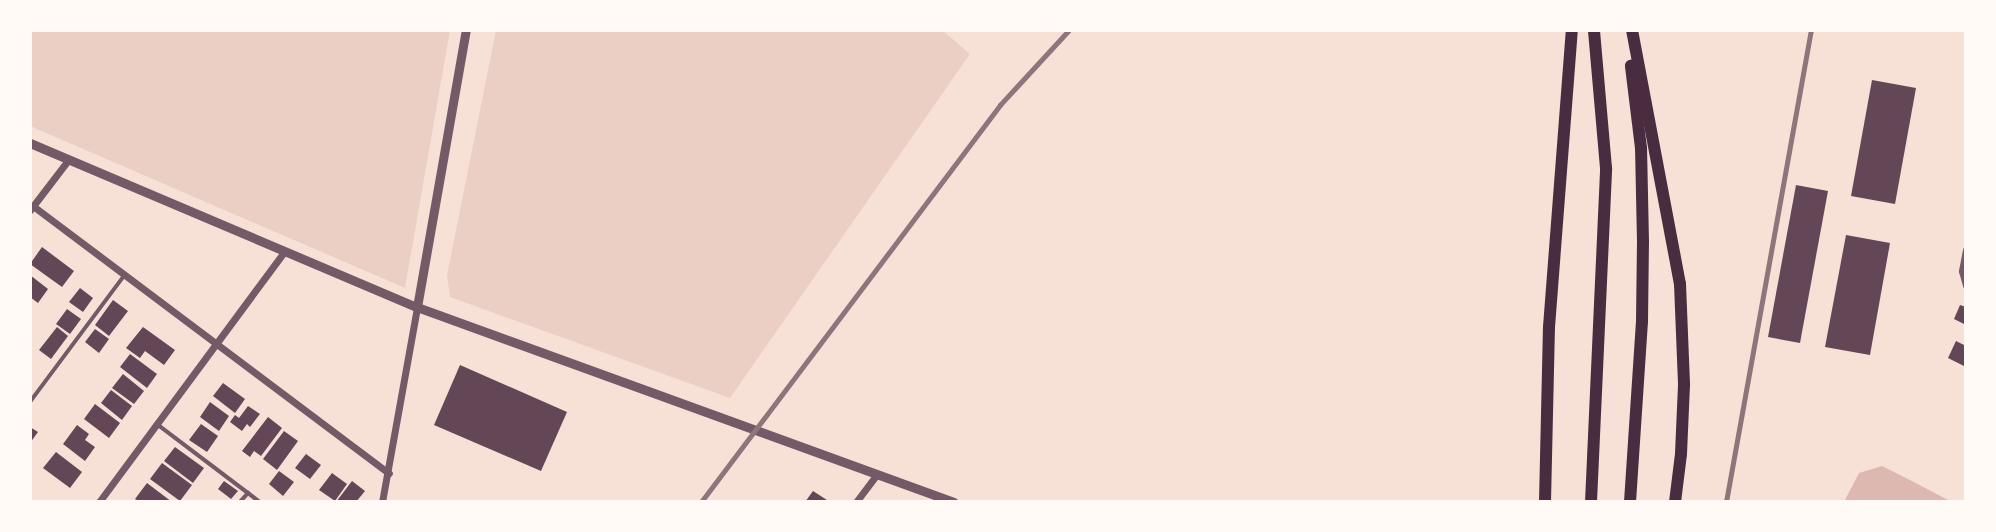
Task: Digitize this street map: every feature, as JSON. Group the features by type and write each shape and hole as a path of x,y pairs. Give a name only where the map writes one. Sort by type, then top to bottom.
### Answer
{"highway":[{"path":"1545,502 1549,327 1572,30"},
{"path":"1591,502 1601,334 1606,168 1594,30"},
{"path":"1630,30 1641,148 1642,322 1630,502"},
{"path":"1630,30 1680,284 1683,418 1675,502"}],"street":[{"path":"382,502 466,30"},
{"path":"30,143 417,307 954,502"},
{"path":"69,159 31,208 218,342 389,473"},
{"path":"1966,250 1962,271 1966,285"},
{"path":"99,502 285,251"},
{"path":"856,502 876,475"}],"lane":[{"path":"30,402 125,274"},
{"path":"157,424 260,502"},
{"path":"240,502 248,493"}],"shaded area":[{"path":"30,30 450,30 405,288 30,126"},
{"path":"496,30 942,30 970,54 730,398 450,297 447,275"},
{"path":"1882,466 1952,502 1844,502 1859,473"}],"building":[{"path":"1872,80 1916,88 1895,204 1851,196"},
{"path":"1796,185 1828,191 1800,343 1768,337"},
{"path":"1846,235 1890,243 1870,355 1825,347"},
{"path":"42,247 74,271 62,287 30,264"},
{"path":"30,275 48,289 38,303 30,297"},
{"path":"80,288 93,298 83,312 69,302"},
{"path":"113,300 128,311 109,336 95,325"},
{"path":"1960,305 1966,307 1966,325 1954,319"},
{"path":"67,309 81,319 70,334 56,324"},
{"path":"57,327 68,336 51,359 39,350"},
{"path":"143,327 175,350 164,365 145,351 140,358 126,348"},
{"path":"95,329 109,339 99,353 85,342"},
{"path":"1956,341 1966,346 1966,367 1948,358"},
{"path":"130,354 157,374 147,388 120,367"},
{"path":"460,365 567,412 541,471 434,425"},
{"path":"123,374 144,391 134,404 112,388"},
{"path":"223,383 245,399 235,413 213,396"},
{"path":"111,390 132,406 122,420 101,403"},
{"path":"210,402 229,416 219,431 200,417"},
{"path":"95,404 120,423 109,438 84,419"},
{"path":"248,406 260,414 250,427 247,424 242,431 230,422 235,415 239,418"},
{"path":"268,417 282,428 261,456 254,451 250,457 242,451"},
{"path":"201,424 218,436 207,452 189,440"},
{"path":"77,425 89,434 85,440 95,447 85,461 63,444"},
{"path":"30,427 38,432 30,443"},
{"path":"284,431 298,441 277,470 263,459"},
{"path":"175,447 204,468 193,483 164,461"},
{"path":"56,452 82,472 70,488 43,468"},
{"path":"306,454 321,465 310,479 295,468"},
{"path":"162,463 192,485 180,501 150,479"},
{"path":"279,471 294,482 283,496 269,484"},
{"path":"332,473 347,484 335,501 319,490"},
{"path":"224,481 238,491 231,499 218,489"},
{"path":"352,481 365,491 356,502 336,502"},
{"path":"147,483 172,502 140,502 135,499"},
{"path":"813,491 830,502 805,502"}],"railway":[{"path":"701,502 1000,105 1069,30"},
{"path":"1726,502 1811,30"}]}
